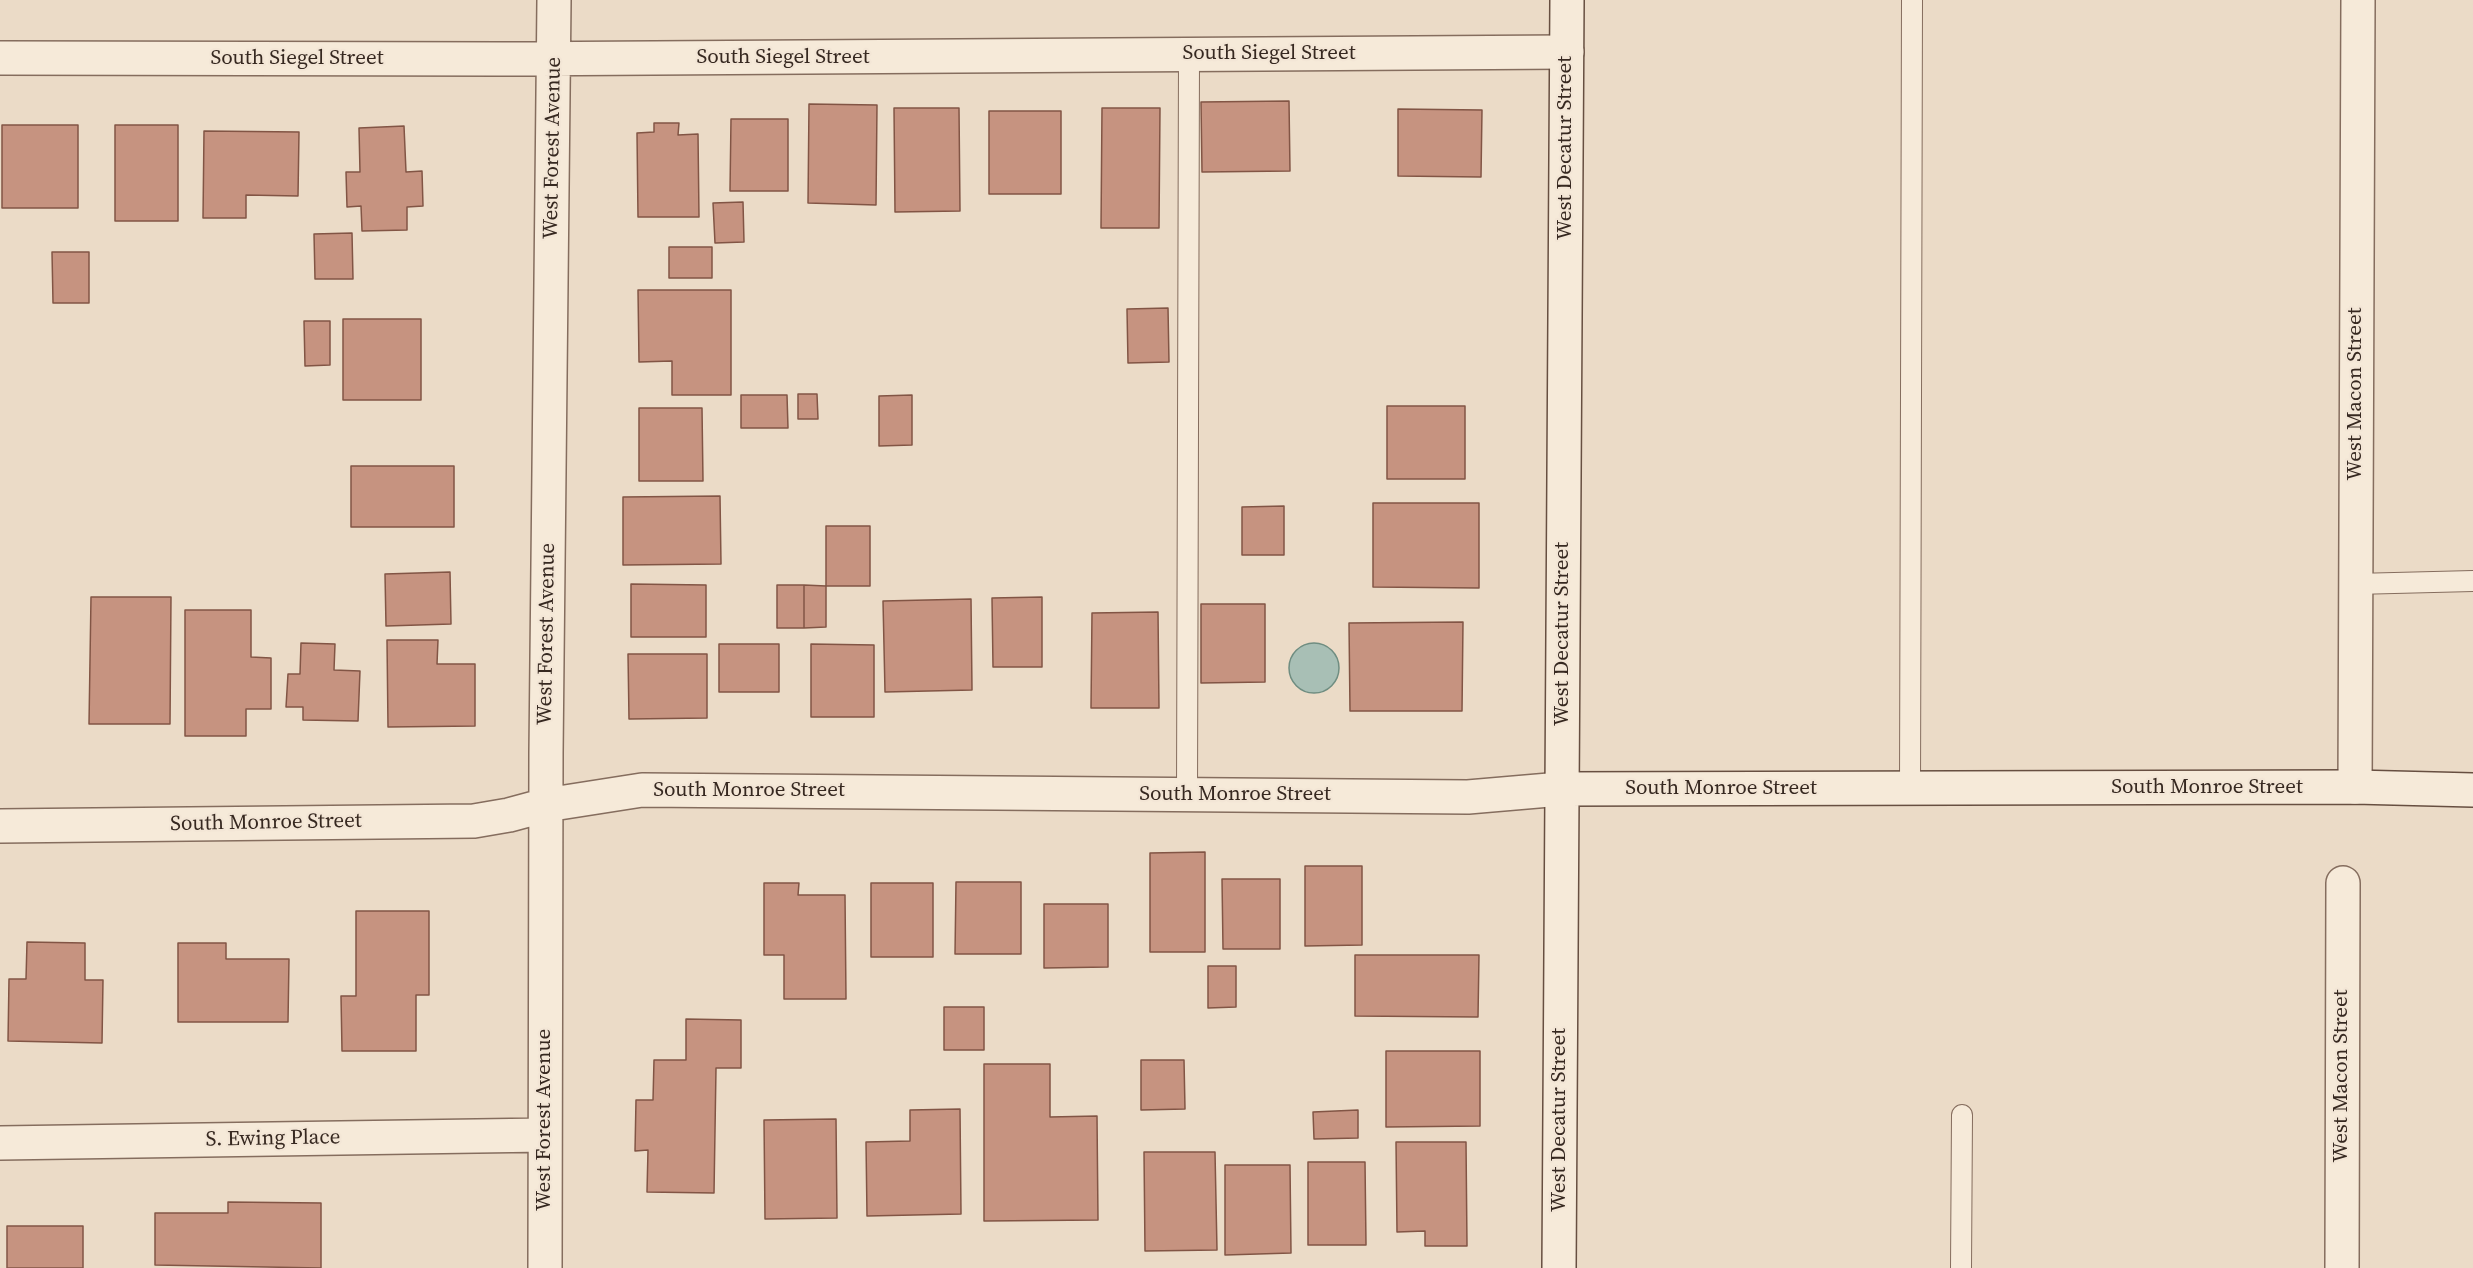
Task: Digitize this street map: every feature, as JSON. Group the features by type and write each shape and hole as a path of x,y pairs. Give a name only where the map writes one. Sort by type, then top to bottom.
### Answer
{"street":[{"name":"West Forest Avenue","path":"545,1268 546,805 554,0"},
{"name":"West Decatur Street","path":"1559,1268 1568,0"},
{"name":"West Macon Street","path":"2355,787 2358,0"},
{"name":"South Siegel Street","path":"0,58 554,59 1567,52"},
{"name":"South Monroe Street","path":"0,826 474,821 546,805 642,790 1468,797 1561,789 2355,787 2473,790"},
{"name":"West Macon Street","path":"2342,1268 2343,883"},
{"name":"S. Ewing Place","path":"0,1143 545,1135"}],"lane":[{"path":"1910,789 1912,0"},
{"path":"1187,795 1188,55"},
{"path":"2355,584 2473,580"},
{"path":"1961,1268 1962,1115"}],"shaded area":[{"path":"1314,643 1332,650 1339,668 1332,686 1314,693 1296,686 1289,668 1296,650"}],"building":[{"path":"1289,101 1290,171 1202,172 1201,102"},
{"path":"809,104 877,105 876,205 808,203"},
{"path":"894,108 959,108 960,211 895,212"},
{"path":"1102,108 1160,108 1159,228 1101,228"},
{"path":"1398,109 1482,110 1481,177 1398,176"},
{"path":"989,111 1061,111 1061,194 989,194"},
{"path":"731,119 788,119 788,191 730,191"},
{"path":"654,123 679,123 678,135 698,134 699,217 638,217 637,133 654,132"},
{"path":"2,125 78,125 78,208 2,208"},
{"path":"115,125 178,125 178,221 115,221"},
{"path":"404,126 406,172 422,171 423,206 407,207 407,230 362,231 361,206 347,207 346,172 360,172 359,128"},
{"path":"204,131 299,132 298,196 246,195 246,218 203,218"},
{"path":"743,202 744,242 715,243 713,203"},
{"path":"352,233 353,279 315,279 314,234"},
{"path":"669,247 712,247 712,278 669,278"},
{"path":"52,252 89,252 89,303 53,303"},
{"path":"638,290 731,290 731,395 672,395 672,361 639,362"},
{"path":"1168,308 1169,362 1128,363 1127,309"},
{"path":"343,319 421,319 421,400 343,400"},
{"path":"304,321 330,321 330,365 305,366"},
{"path":"798,394 817,394 818,419 798,419"},
{"path":"741,395 787,395 788,428 741,428"},
{"path":"912,395 912,445 879,446 879,396"},
{"path":"1387,406 1465,406 1465,479 1387,479"},
{"path":"639,408 702,408 703,481 639,481"},
{"path":"351,466 454,466 454,527 351,527"},
{"path":"720,496 721,564 623,565 623,497"},
{"path":"1373,503 1479,503 1479,588 1373,587"},
{"path":"1284,506 1284,555 1242,555 1242,507"},
{"path":"826,526 870,526 870,586 826,586"},
{"path":"450,572 451,624 386,626 385,574"},
{"path":"631,584 706,585 706,637 631,637"},
{"path":"777,585 804,585 804,628 777,628"},
{"path":"804,585 826,586 826,627 804,628"},
{"path":"91,597 171,597 170,724 89,724"},
{"path":"1042,597 1042,667 993,667 992,598"},
{"path":"971,599 972,690 885,692 883,601"},
{"path":"1201,604 1265,604 1265,682 1201,683"},
{"path":"185,610 251,610 251,657 271,658 271,709 246,709 246,736 185,736"},
{"path":"1158,612 1159,708 1091,708 1092,613"},
{"path":"1463,622 1462,711 1350,711 1349,623"},
{"path":"387,640 438,640 437,664 475,664 475,726 388,727"},
{"path":"301,643 335,644 334,670 360,671 358,721 303,720 303,707 286,707 288,674 300,674"},
{"path":"719,644 779,644 779,692 719,692"},
{"path":"811,644 874,645 874,717 811,717"},
{"path":"628,654 707,654 707,718 629,719"},
{"path":"1205,852 1205,952 1150,952 1150,853"},
{"path":"1305,866 1362,866 1362,945 1305,946"},
{"path":"1222,879 1280,879 1280,949 1223,949"},
{"path":"956,882 1021,882 1021,954 955,954"},
{"path":"764,883 799,883 798,895 845,895 846,999 784,999 784,955 764,955"},
{"path":"871,883 933,883 933,957 871,957"},
{"path":"1044,904 1108,904 1108,967 1044,968"},
{"path":"356,911 429,911 429,995 416,995 416,1051 342,1051 341,996 356,996"},
{"path":"27,942 85,943 85,980 103,980 102,1043 8,1041 9,979 26,979"},
{"path":"178,943 226,943 226,959 289,959 288,1022 178,1022"},
{"path":"1355,955 1479,955 1478,1017 1355,1016"},
{"path":"1208,966 1236,966 1236,1007 1208,1008"},
{"path":"944,1007 984,1007 984,1050 944,1050"},
{"path":"686,1019 741,1020 741,1068 716,1068 714,1193 647,1192 648,1150 635,1151 636,1100 653,1100 654,1060 686,1060"},
{"path":"1386,1051 1480,1051 1480,1126 1386,1127"},
{"path":"1141,1060 1184,1060 1185,1109 1141,1110"},
{"path":"984,1064 1050,1064 1050,1117 1097,1116 1098,1220 984,1221"},
{"path":"960,1109 961,1214 867,1216 866,1142 910,1141 910,1110"},
{"path":"1358,1110 1358,1138 1314,1139 1313,1112"},
{"path":"836,1119 837,1218 765,1219 764,1120"},
{"path":"1396,1142 1466,1142 1467,1246 1425,1246 1425,1231 1397,1232"},
{"path":"1144,1152 1215,1152 1217,1250 1145,1251"},
{"path":"1308,1162 1365,1162 1366,1245 1308,1245"},
{"path":"1225,1165 1290,1165 1291,1253 1225,1255"},
{"path":"228,1202 321,1203 321,1268 155,1265 155,1213 228,1213"},
{"path":"7,1226 83,1226 83,1268 7,1268"}]}
